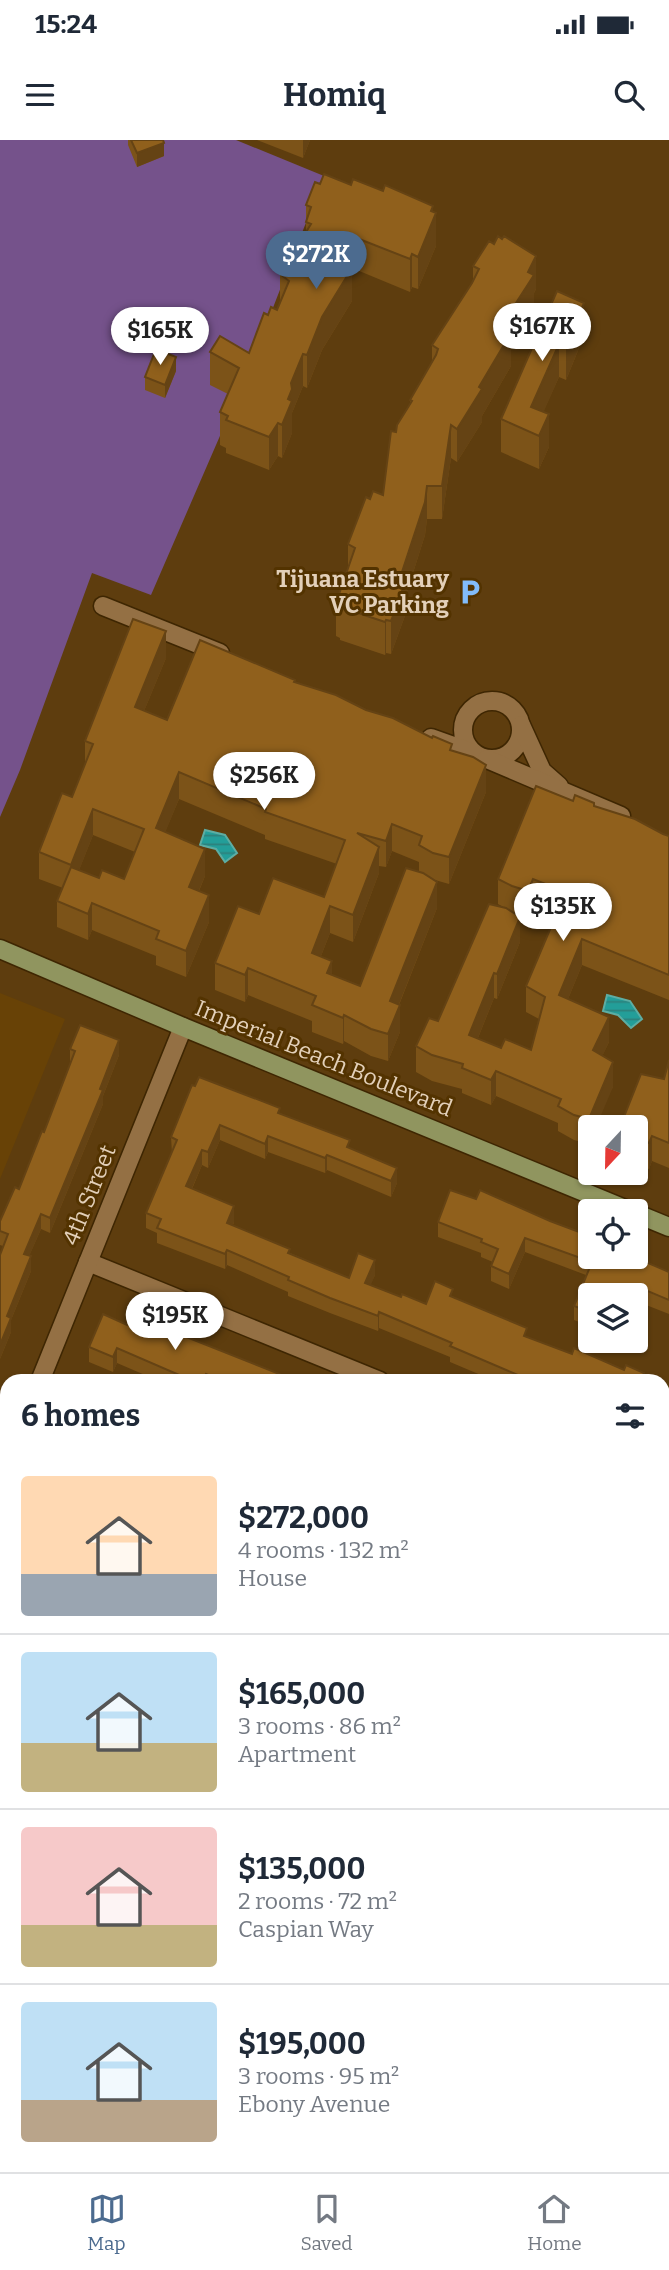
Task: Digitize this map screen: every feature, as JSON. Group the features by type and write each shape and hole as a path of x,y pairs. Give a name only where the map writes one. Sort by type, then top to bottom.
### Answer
{"main road":[{"name":"Imperial Beach Boulevard","path":"0,949 601,1199"},
{"path":"648,1218 669,1227"}],"street":[{"path":"103,606 230,657"},
{"path":"521,724 519,743 506,755 480,756 466,742 465,722 476,707 485,702 504,704 512,709 521,724 542,771 570,795"},
{"path":"418,733 480,756 635,822"},
{"name":"4th Street","path":"43,1374 183,1027"},
{"path":"88,1262 363,1374"}],"shaded area":[{"path":"0,140 236,140 324,176 252,362 151,595 92,573 20,770 0,817"},
{"path":"0,993 65,1019 0,1179"}],"water":[{"path":"205,830 225,835 237,853 225,862 216,849 200,845"},
{"path":"607,995 630,1001 642,1019 631,1028 618,1015 603,1011"}],"building":[{"path":"131,140 163,140 164,143 137,153"},
{"path":"324,174 351,185 353,179 383,191 385,185 433,206 431,211 436,213 418,257 412,254 410,259 349,235 347,266 352,268 322,317 307,355 303,354 291,383 288,399 292,401 282,425 278,423 269,437 226,420 228,416 220,412 239,368 210,352 220,336 249,353 264,313 268,315 271,307 277,310 289,281 280,274 311,224 306,222 311,207 306,205 315,182 320,184"},
{"path":"498,236 502,239 504,236 536,256 528,272 534,275 505,320 508,322 505,329 511,333 479,387 482,389 457,429 451,425 442,486 427,486 425,502 400,578 406,580 391,621 385,622 340,607 336,603 355,548 348,544 366,497 370,499 373,491 383,495 391,431 396,432 397,425 436,355 438,349 432,345 479,269 473,266 489,241 494,244"},
{"path":"557,291 584,303 566,347 559,344 531,407 549,414 539,436 501,419"},
{"path":"156,349 176,357 165,385 145,377"},
{"path":"133,619 166,631 135,707 167,720 200,640 295,680 294,682 336,695 366,710 393,718 432,738 433,736 452,744 450,750 473,757 486,765 449,857 433,853 419,845 422,836 392,824 386,841 357,833 379,847 353,915 330,906 312,953 332,961 327,973 360,986 406,868 423,873 437,882 390,1001 400,1005 388,1034 312,1005 316,996 248,968 245,975 215,963 238,906 259,914 273,878 324,897 345,840 265,812 266,809 179,772 156,828 205,849 189,887 209,895 186,951 156,939 159,931 92,903 88,914 57,901 71,867 99,878 102,870 124,879 144,829 93,809 71,865 39,852 62,793 72,797 93,744 85,741"},
{"path":"536,786 573,801 575,795 594,803 594,806 635,819 669,836 669,975 582,939 559,995 609,1017 593,1050 613,1062 591,1115 574,1115 558,1106 561,1099 496,1071 491,1080 462,1068 463,1064 432,1055 416,1046 429,1018 438,1021 489,904 506,908 520,917 469,1035 501,1048 505,1039 531,1050 545,997 526,986 554,920 579,927 580,925 555,911 561,890 533,879 528,891 498,879"},
{"path":"80,1025 119,1040 100,1089 103,1090 50,1218 41,1214 24,1254 31,1256 7,1316 11,1318 0,1345 0,1255 8,1234 0,1231 0,1221 15,1187 19,1189 42,1131 44,1132 75,1051 70,1049"},
{"path":"669,1060 669,1143 652,1136 649,1143 648,1115 625,1115 641,1074 664,1079"},
{"path":"199,1077 280,1108 278,1113 350,1140 347,1147 397,1168 391,1181 327,1155 325,1158 268,1136 265,1144 220,1125 208,1152 202,1150 186,1186 234,1206 227,1223 290,1249 288,1253 349,1278 358,1253 375,1260 365,1283 426,1304 435,1281 453,1289 450,1296 527,1328 524,1336 572,1354 574,1348 578,1353 585,1353 624,1370 626,1365 644,1374 516,1374 379,1312 378,1316 288,1280 289,1277 227,1250 225,1254 157,1228 161,1219 146,1213 177,1140 171,1137 192,1085 195,1086"},
{"path":"450,1190 476,1199 480,1190 578,1232 578,1257 525,1238 509,1274 491,1266 498,1249 481,1242 482,1239 438,1222"},
{"path":"648,1263 669,1272 669,1300 648,1291 648,1283 583,1283 589,1269 648,1269"},
{"path":"103,1314 127,1325 131,1315 279,1374 177,1374 117,1348 113,1357 89,1347"}],"place":[{"name":"Tijuana Estuary VC Parking","path":"470,592"}]}
